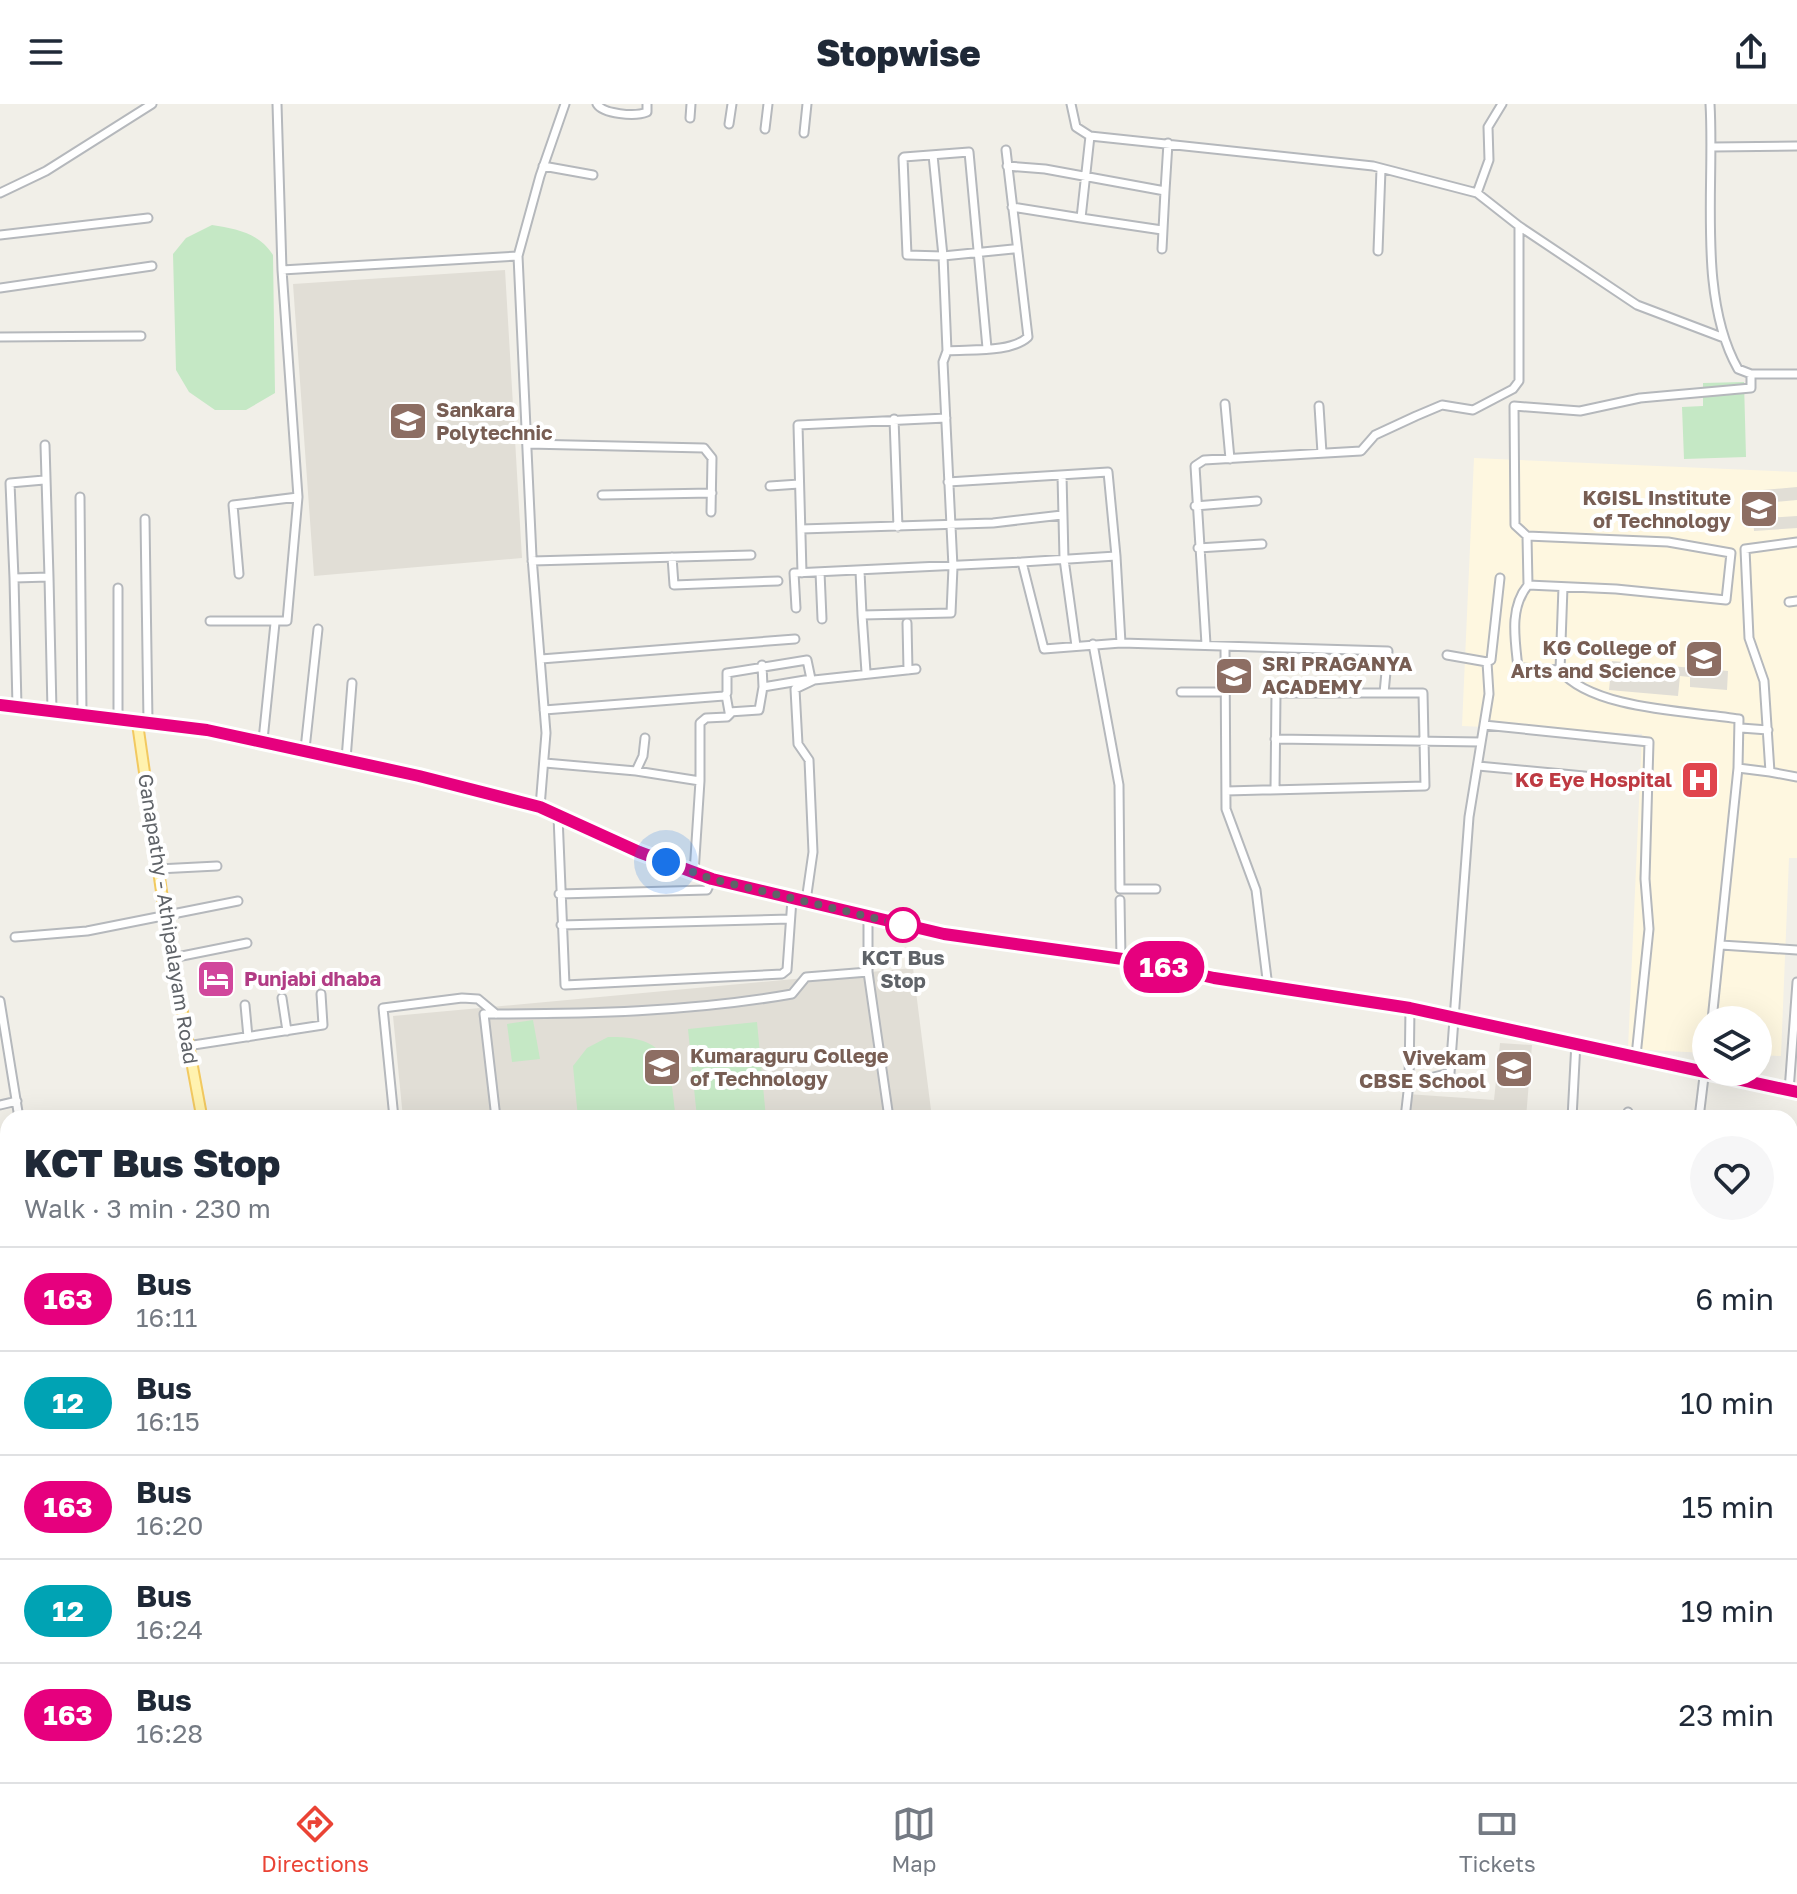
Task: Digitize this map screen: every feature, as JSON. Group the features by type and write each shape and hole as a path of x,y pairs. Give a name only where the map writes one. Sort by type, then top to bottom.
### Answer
{"main road":[{"path":"0,705 137,720 305,749 540,807 712,879 944,934 1121,959 1268,987 1410,1008 1692,1069"},
{"name":"Ganapathy - Athipalayam Road","path":"137,720 165,917 200,1110"},
{"path":"1766,1086 1793,1092"}],"street":[{"path":"0,193 46,171 152,104"},
{"path":"210,621 287,621 298,497 282,270 277,104"},
{"path":"540,807 545,763 544,710 532,561 518,256 543,166 565,104"},
{"path":"597,104 603,111 622,108 643,114 647,104"},
{"path":"690,118 691,104"},
{"path":"729,124 732,104"},
{"path":"765,129 768,104"},
{"path":"804,133 807,104"},
{"path":"1071,104 1076,127 1090,136 1381,169 1477,193 1519,226 1637,305 1724,338"},
{"path":"1477,193 1489,160 1488,127 1502,104"},
{"path":"1710,104 1713,147 1711,258 1724,338 1738,369 1751,374 1797,374"},
{"path":"1081,218 1090,136"},
{"path":"1162,249 1168,143"},
{"path":"1713,147 1797,146"},
{"path":"947,351 1022,343 1028,337 1006,150"},
{"path":"987,348 979,253 969,152 902,160 907,255 943,256 979,253 1013,249"},
{"path":"862,615 951,613 953,567 943,362 947,351 943,256 933,155"},
{"path":"543,166 593,175"},
{"path":"1007,166 1165,191"},
{"path":"1378,251 1381,169"},
{"path":"1012,207 1162,230"},
{"path":"0,235 148,218"},
{"path":"1206,644 1195,506 1195,466 1204,460 1361,451 1375,435 1442,405 1473,410 1486,399 1513,389 1519,381 1519,226"},
{"path":"282,270 518,256"},
{"path":"0,288 152,266"},
{"path":"0,337 141,336"},
{"path":"1751,374 1751,388 1640,398 1580,411 1514,406 1515,525 1527,536 1668,542 1731,553 1797,542"},
{"path":"1225,404 1230,459"},
{"path":"1319,406 1322,453"},
{"path":"802,573 798,425 946,418"},
{"path":"894,419 898,527"},
{"path":"528,444 704,448 712,458 711,512"},
{"path":"45,445 52,711"},
{"path":"948,482 1108,472 1121,643"},
{"path":"1062,475 1064,559 1076,646"},
{"path":"17,707 10,483 44,480"},
{"path":"770,486 799,484"},
{"path":"602,495 712,493"},
{"path":"80,497 82,714"},
{"path":"239,574 233,505 298,497"},
{"path":"1195,506 1257,501"},
{"path":"801,529 898,527 1062,515"},
{"path":"145,519 148,722"},
{"path":"1527,536 1528,585 1520,596 1515,615 1518,668 1560,670"},
{"path":"1198,548 1262,544"},
{"path":"1745,549 1749,638 1764,681 1770,772"},
{"path":"1726,600 1731,553"},
{"path":"532,561 751,555"},
{"path":"796,608 794,573 1116,556"},
{"path":"672,557 674,585 778,581"},
{"path":"1022,562 1044,649 1121,643 1206,644 1225,649 1388,651 1384,693"},
{"path":"860,571 866,672"},
{"path":"820,572 822,619"},
{"path":"14,578 49,577"},
{"path":"1487,662 1491,660 1500,578"},
{"path":"1528,585 1745,601"},
{"path":"1563,587 1560,670 1571,683 1625,702 1739,719 1738,768 1714,1006"},
{"path":"118,588 118,718"},
{"path":"263,740 275,623"},
{"path":"806,901 813,852 809,760 798,744 795,689 814,680 866,672 912,670 907,623"},
{"path":"305,749 318,629"},
{"path":"541,659 795,639"},
{"path":"1093,644 1119,785 1120,889 1156,889"},
{"path":"1225,649 1226,809 1256,890 1268,987"},
{"path":"1447,655 1487,662"},
{"path":"731,713 726,695 727,673 807,660 811,679 763,687"},
{"path":"1409,1083 1450,1073 1469,817 1489,694 1487,662"},
{"path":"694,873 700,723 706,718 759,710 763,687 762,665"},
{"path":"346,759 352,683"},
{"path":"1181,692 1225,692"},
{"path":"1226,791 1275,790 1425,786 1423,693 1276,693 1275,790"},
{"path":"544,710 726,695"},
{"path":"1484,725 1649,742 1645,879 1649,929 1636,1056"},
{"path":"1741,728 1768,730"},
{"path":"636,771 645,738"},
{"path":"1275,739 1481,742"},
{"path":"545,763 636,771 700,781"},
{"path":"1478,766 1647,782"},
{"path":"1738,768 1797,777"},
{"path":"558,816 565,985 782,974 787,970 792,899"},
{"path":"158,869 217,866"},
{"path":"559,894 707,890 712,879"},
{"path":"1120,900 1121,959"},
{"path":"15,937 87,931 238,901"},
{"path":"868,917 868,972 888,1110"},
{"path":"561,925 790,919"},
{"path":"172,958 247,943"},
{"path":"1721,945 1797,950"},
{"path":"485,1010 496,1014 589,1014 751,1001 792,994 806,977 868,972"},
{"path":"1793,1092 1797,982"},
{"path":"187,1046 323,1025 321,994"},
{"path":"282,998 287,1031"},
{"path":"393,1110 383,1008 462,998 478,999 485,1010 495,1110"},
{"path":"0,1005 18,1110"},
{"path":"245,1005 248,1037"},
{"path":"1406,1110 1410,1008"},
{"path":"1572,1110 1576,1042"},
{"path":"0,1055 10,1054"},
{"path":"1700,1110 1702,1086"},
{"path":"0,1105 17,1101"}],"shaded area":[{"name":"Sankara Polytechnic","path":"505,270 522,558 314,576 293,284"},
{"path":"1474,458 1797,472 1797,858 1789,858 1781,1056 1772,1056 1772,1006 1692,1006 1692,1052 1628,1049 1642,734 1462,726"},
{"name":"KGISL Institute of Technology","path":"1797,487 1797,500 1765,503 1766,518 1797,516 1797,528 1754,531 1751,491"},
{"path":"1612,661 1728,671 1727,690 1690,687 1690,677 1680,676 1678,696 1609,690"},
{"name":"Kumaraguru College of Technology","path":"913,968 931,1110 402,1110 393,1016"},
{"name":"Vivekam CBSE School","path":"1500,1043 1532,1045 1527,1110 1407,1110 1407,1094 1494,1100"}],"green space":[{"path":"212,225 239,230 254,237 273,255 275,393 246,410 215,410 189,392 176,370 173,254 186,238"},
{"path":"1744,382 1746,457 1684,459 1682,407 1703,406 1703,383"},
{"path":"533,1020 540,1059 512,1062 507,1024"},
{"path":"757,1022 765,1110 696,1110 688,1029"},
{"path":"608,1037 629,1038 656,1048 669,1069 675,1110 577,1110 573,1066 587,1048"}],"bus line":[{"name":"163","path":"0,705 207,730 419,776 540,807 639,852 712,879 944,934 1144,962 1214,978 1410,1008 1797,1092"}],"place":[{"name":"Sankara Polytechnic","path":"408,421"},
{"name":"KGISL Institute of Technology","path":"1759,509"},
{"name":"KG College of Arts and Science","path":"1704,659"},
{"name":"SRI PRAGANYA ACADEMY","path":"1234,676"},
{"name":"KG Eye Hospital","path":"1700,780"},
{"name":"KCT Bus Stop","path":"903,925"},
{"name":"Punjabi dhaba","path":"216,979"},
{"name":"Kumaraguru College of Technology","path":"662,1067"},
{"name":"Vivekam CBSE School","path":"1514,1069"}],"route":[{"path":"666,862 712,879 903,925"}]}
